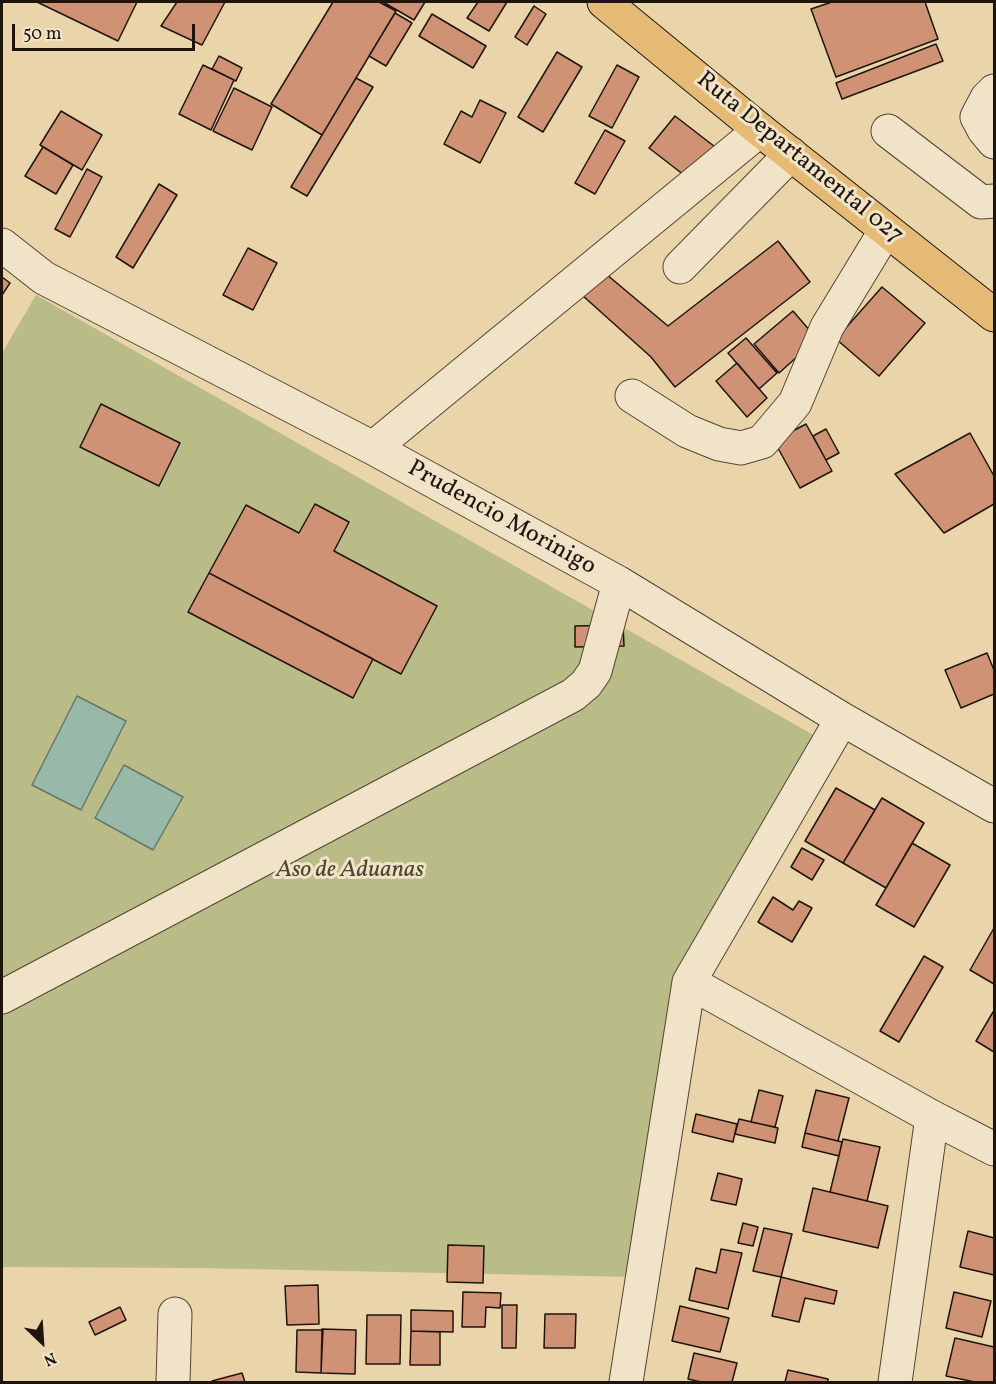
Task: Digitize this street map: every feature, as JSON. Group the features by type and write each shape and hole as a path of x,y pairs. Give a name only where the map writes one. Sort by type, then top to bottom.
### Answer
{"main road":[{"name":"Ruta Departamental 027","path":"604,2 760,130 994,315"}],"street":[{"path":"994,91 987,98 977,117 994,142"},
{"path":"373,448 760,130"},
{"path":"888,131 981,202 994,201"},
{"path":"681,267 791,154"},
{"path":"632,396 687,431 719,444 741,448 762,442 795,404 827,327 886,230"},
{"name":"Prudencio Morinigo","path":"2,244 44,278 373,448 619,583 842,719 994,806"},
{"path":"2,997 573,695 586,684 595,671 619,583"},
{"path":"626,1383 689,982 842,719"},
{"path":"689,982 994,1149"},
{"path":"895,1383 932,1117"},
{"path":"173,1383 175,1314"}],"green space":[{"name":"Aso de Aduanas","path":"36,295 817,737 677,991 635,1277 198,1268 2,1267 2,353"}],"shaded area":[{"path":"77,696 126,721 81,810 32,785"},
{"path":"124,765 183,797 153,850 95,818"}],"building":[{"path":"37,2 137,2 118,41"},
{"path":"177,2 225,2 202,45 161,26"},
{"path":"333,2 379,2 396,11 322,135 271,104"},
{"path":"383,2 425,2 414,20"},
{"path":"478,2 507,2 489,31 467,18"},
{"path":"832,2 925,2 938,39 836,77 811,9"},
{"path":"534,6 546,14 527,45 515,37"},
{"path":"395,13 412,23 386,66 369,56"},
{"path":"432,14 486,46 473,68 419,36"},
{"path":"936,44 943,61 842,99 836,83"},
{"path":"557,52 582,67 543,132 518,117"},
{"path":"219,56 242,68 236,81 212,69"},
{"path":"203,65 234,80 211,130 179,114"},
{"path":"617,65 639,77 612,128 589,116"},
{"path":"356,78 373,87 307,196 291,187"},
{"path":"234,88 272,107 252,150 213,131"},
{"path":"480,100 506,113 480,163 444,144 461,111 472,117"},
{"path":"61,111 102,135 82,170 40,145"},
{"path":"675,116 719,150 693,182 649,148"},
{"path":"605,130 625,141 595,194 575,183"},
{"path":"43,147 73,165 56,194 25,176"},
{"path":"87,169 102,177 70,237 55,229"},
{"path":"159,184 177,195 133,268 116,257"},
{"path":"778,241 810,282 675,387 651,357 582,295 606,274 668,326"},
{"path":"248,248 277,263 253,310 223,295"},
{"path":"2,277 10,283 2,295"},
{"path":"882,287 925,323 879,376 836,339"},
{"path":"793,311 817,339 779,373 754,344"},
{"path":"746,338 777,373 759,389 728,353"},
{"path":"737,363 767,398 747,417 716,381"},
{"path":"101,404 180,443 159,486 80,447"},
{"path":"806,424 832,471 800,488 774,441"},
{"path":"826,429 839,453 826,460 813,436"},
{"path":"970,433 994,476 994,504 944,533 895,474"},
{"path":"315,504 349,522 334,551 437,606 401,674 209,573 246,505 299,533"},
{"path":"209,573 373,659 353,698 188,612"},
{"path":"623,625 624,646 575,647 575,626"},
{"path":"987,653 994,670 994,694 961,708 945,670"},
{"path":"836,788 875,810 843,863 805,841"},
{"path":"882,798 924,823 886,888 843,863"},
{"path":"912,843 950,865 914,927 876,905"},
{"path":"802,848 824,860 812,880 791,867"},
{"path":"773,897 793,910 799,901 812,908 792,942 758,922"},
{"path":"994,928 994,984 970,970"},
{"path":"924,956 943,967 899,1042 880,1031"},
{"path":"994,1012 994,1052 976,1041"},
{"path":"759,1090 783,1096 775,1127 751,1122"},
{"path":"816,1090 849,1098 838,1141 805,1133"},
{"path":"696,1114 737,1124 733,1142 692,1132"},
{"path":"739,1119 778,1128 775,1143 735,1134"},
{"path":"805,1133 842,1142 839,1156 802,1147"},
{"path":"843,1139 880,1147 867,1201 830,1192"},
{"path":"718,1173 742,1179 736,1205 711,1200"},
{"path":"813,1188 888,1206 878,1248 803,1231"},
{"path":"743,1223 758,1227 753,1246 738,1243"},
{"path":"764,1228 792,1234 781,1277 753,1271"},
{"path":"968,1231 994,1238 994,1275 960,1267"},
{"path":"448,1245 484,1246 483,1283 447,1282"},
{"path":"721,1249 742,1253 728,1309 689,1300 696,1268 716,1273"},
{"path":"781,1277 837,1291 834,1304 805,1298 799,1322 772,1316"},
{"path":"318,1285 319,1324 287,1325 285,1286"},
{"path":"463,1292 501,1293 500,1308 486,1307 485,1327 462,1327"},
{"path":"954,1292 991,1301 982,1337 946,1328"},
{"path":"502,1305 517,1305 516,1348 502,1348"},
{"path":"680,1306 729,1318 720,1352 672,1341"},
{"path":"120,1307 126,1320 95,1335 89,1322"},
{"path":"411,1310 453,1311 453,1332 411,1331"},
{"path":"545,1314 576,1314 575,1348 544,1348"},
{"path":"367,1315 401,1315 400,1364 366,1364"},
{"path":"322,1329 356,1330 355,1374 321,1373"},
{"path":"297,1330 323,1330 321,1373 296,1372"},
{"path":"411,1331 440,1332 440,1365 410,1365"},
{"path":"955,1338 994,1347 994,1382 975,1382 946,1376"},
{"path":"694,1353 737,1363 732,1382 701,1382 688,1379"},
{"path":"788,1370 828,1379 828,1382 785,1382"},
{"path":"242,1373 245,1382 212,1381"}]}
